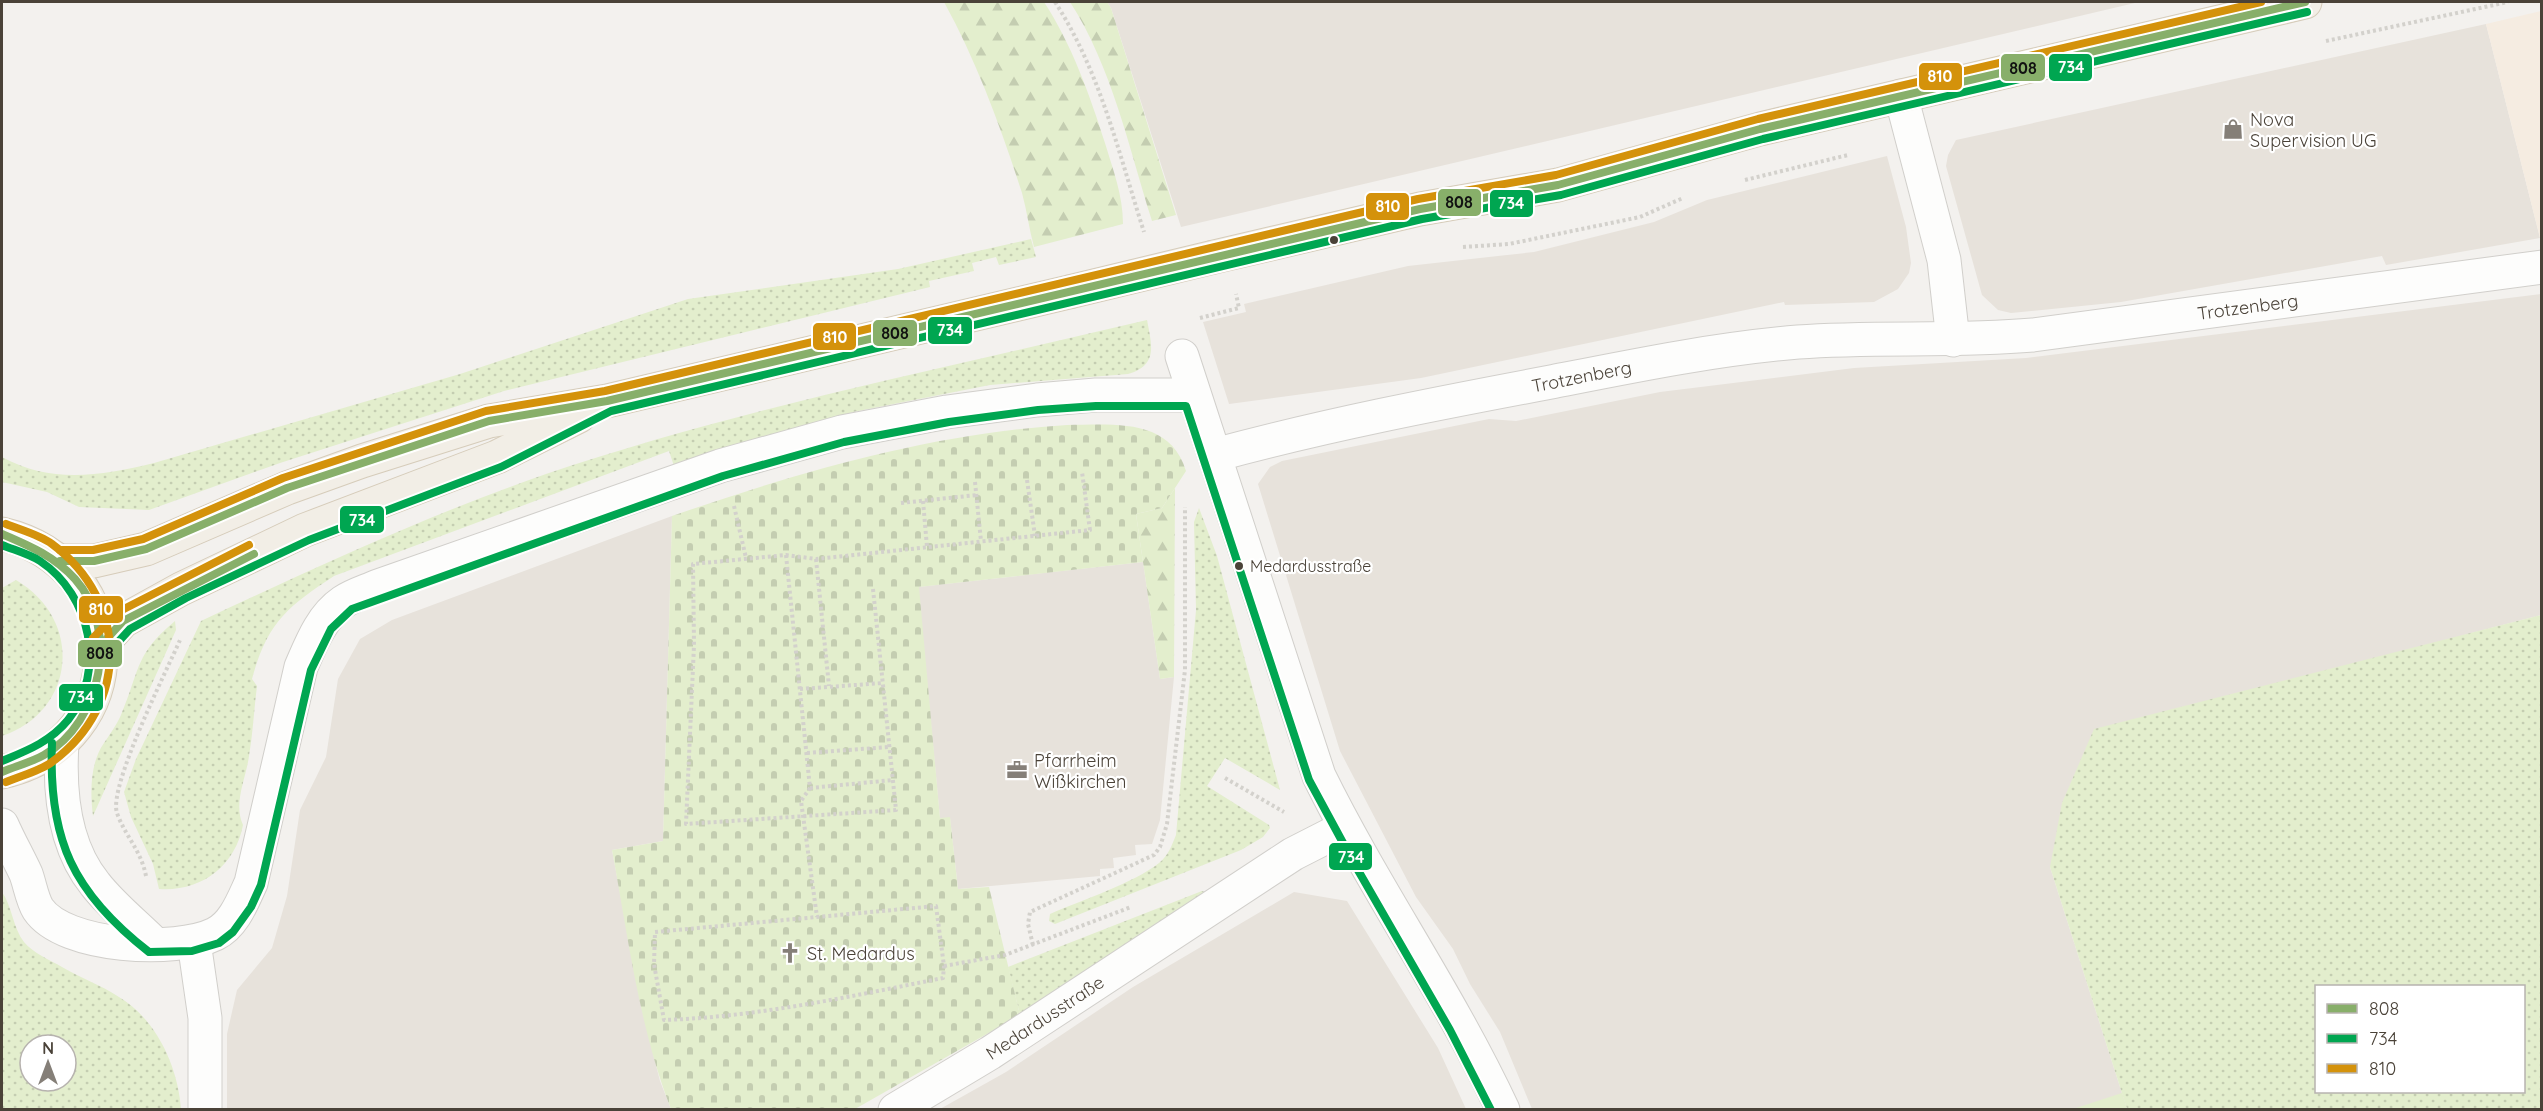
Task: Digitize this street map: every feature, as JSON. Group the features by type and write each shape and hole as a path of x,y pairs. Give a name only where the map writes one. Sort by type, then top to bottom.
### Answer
{"main road":[{"path":"60,561 94,561 146,549 287,488 362,461 489,421 607,401 1420,209 1558,185 1760,129 2305,2"},
{"path":"101,645 123,621 181,589 305,530 497,457 607,401"},
{"path":"2,534 33,543 60,561 81,585 89,599 95,614 101,645 99,679 86,714 62,743 34,761 2,772"}],"street":[{"path":"1902,96 1944,260 1953,340"},
{"name":"Trotzenberg","path":"1215,455 1270,440 1461,399 1666,362 1795,342 1867,337 1953,340 2033,335 2541,267"},
{"path":"1182,356 1258,595 1319,776 1344,828 1463,1030 1503,1110"},
{"path":"2,825 26,874 38,908 49,920 80,937 123,943 194,942 218,933 236,914 251,883 301,667 312,639 342,602 378,586 720,466 842,432 947,412 1037,400 1096,395 1194,396"},
{"path":"62,743 60,774 69,835 95,884 154,943"},
{"name":"Medardusstraße","path":"895,1110 990,1053 1293,854 1344,828"},
{"path":"194,942 205,1018 205,1110"}],"path":[{"path":"1055,2 1083,53 1099,91 1146,236"},
{"path":"1202,318 1239,308 1235,291"},
{"path":"1032,945 1028,924 1030,912 1154,855 1160,847 1168,815 1185,670 1184,515 1189,493 1215,455"},
{"path":"873,589 896,810 686,824 694,645 693,564 786,555 816,559 1089,530 1082,472"},
{"path":"1027,480 1035,536"},
{"path":"975,482 981,541"},
{"path":"901,503 976,495"},
{"path":"923,501 927,547"},
{"path":"738,518 746,558"},
{"path":"786,555 810,788 801,801 802,816 817,917"},
{"path":"816,559 829,686"},
{"path":"800,689 883,683"},
{"path":"807,753 889,747"},
{"path":"1225,778 1271,804"},
{"path":"810,788 893,780"},
{"path":"944,966 1005,955 1138,904"},
{"path":"936,906 944,966 943,978 855,995 694,1019 664,1020 654,964 654,932 936,906"}],"shaded area":[{"path":"1107,2 2139,2 1181,227 1111,8"},
{"path":"2541,11 2542,238 2540,238 2486,24"},
{"path":"2486,24 2540,238 2386,265 2382,256 2121,302 2011,313 1998,310 1982,295 1946,166 1948,155 1956,140"},
{"path":"1887,156 1906,227 1911,263 1909,273 1898,289 1874,302 1785,305 1784,302 1421,378 1229,404 1203,322 1246,312 1244,304 1408,266 1534,252 1654,222 1707,200"},
{"path":"2541,294 2541,615 2464,635 2050,867 2127,1109 1532,1109 1500,1032 1470,984 1453,949 1416,897 1340,751 1258,484 1270,467 1282,461 1489,419 1516,421 1660,392 1854,368 2026,358"},
{"path":"672,516 663,841 612,850 641,1005 660,1081 671,1109 227,1110 227,1034 237,990 272,948 287,896 300,810 326,757 338,679 360,639 392,620"},
{"path":"1143,562 1160,679 1174,677 1160,820 1152,844 1135,845 1136,855 1113,858 1114,868 1100,869 1100,876 958,889 950,818 940,818 918,587"},
{"path":"1294,892 1347,901 1438,1048 1466,1109 940,1109 1006,1072 1133,987"}],"green space":[{"path":"944,2 1044,2 1071,52 1093,106 1117,183 1123,224 1034,247 1022,193 997,120 978,72"},
{"path":"1070,2 1107,2 1111,8 1176,215 1152,221 1108,81 1085,27"},
{"path":"1031,239 1036,257 999,265 996,257 972,263 974,271 929,281 930,287 504,391 280,463 149,510 79,507 47,492 2,482 2,457 20,466 57,474 95,474 134,468 460,374 688,299 898,269"},
{"path":"1147,320 1151,346 1149,360 1138,370 1128,374 990,385 853,412 674,466 669,451 334,576 303,597 281,618 272,630 258,660 252,679 257,686 252,739 239,808 243,825 232,853 213,874 201,881 174,889 159,889 153,864 131,817 124,792 136,759 201,621 329,562 458,507 546,474 620,450 845,390"},
{"path":"1067,425 1120,425 1137,428 1167,441 1178,454 1186,471 1162,508 1136,514 1143,562 919,587 940,818 950,817 958,889 989,887 1020,1015 855,1109 671,1109 642,1014 612,850 663,841 672,516 768,484 866,457 966,436"},
{"path":"1175,488 1174,677 1160,679 1136,514 1162,508"},
{"path":"1199,508 1217,556 1280,790 1225,758 1207,786 1269,825 1270,828 1263,837 1241,850 1055,924 1049,921 1050,914 1122,884 1159,863 1167,854 1176,835 1196,610 1194,522"},
{"path":"16,580 38,597 53,618 61,640 62,664 57,686 45,707 27,724 2,736 2,588"},
{"path":"2541,615 2541,1109 2127,1109 2050,867 2062,803 2094,729"},
{"path":"175,621 176,630 93,816 92,778 99,751 121,715 145,654"},
{"path":"1202,891 1205,892 1202,896 1020,1015 1008,967"},
{"path":"2,892 17,930 28,946 47,959 112,993 132,1007 155,1031 170,1061 181,1109 2,1109"},
{"path":"2122,1093 2127,1109 2073,1109"}],"transit line":[{"name":"810","path":"60,550 93,550 143,539 283,478 486,411 605,391 1418,199 1556,175 1758,119 2261,2"},
{"name":"808","path":"60,561 94,561 146,549 287,488 489,421 607,401 1420,209 1558,185 1760,129 2305,2"},
{"name":"734","path":"109,652 130,629 186,598 309,540 501,467 611,411 1422,219 1561,195 1763,139 2307,12"},
{"name":"734","path":"52,743 52,777 61,836 70,861 101,908 149,952 192,951 219,943 233,932 251,907 261,885 311,670 331,629 352,609 723,476 844,442 949,422 1038,410 1096,406 1186,406 1309,780 1450,1030 1491,1110"},
{"name":"810","path":"6,524 36,535 52,544 77,567 95,594 106,623 110,653 107,683 96,712 78,739 47,765 6,782"},
{"name":"808","path":"2,534 50,558 75,579 89,600 97,623 100,648 98,673 91,698 80,721 64,740 44,755 2,772"},
{"name":"734","path":"2,545 40,561 71,593 82,613 88,635 90,657 87,679 80,700 68,720 46,740 2,761"},
{"name":"810","path":"93,638 118,612 249,545"},
{"name":"808","path":"101,645 123,621 254,554"}],"place":[{"name":"Nova Supervision UG","path":"2233,129"},
{"name":"Medardusstraße","path":"1239,566"},
{"name":"Pfarrheim Wißkirchen","path":"1017,770"},
{"name":"St. Medardus","path":"790,953"}]}
